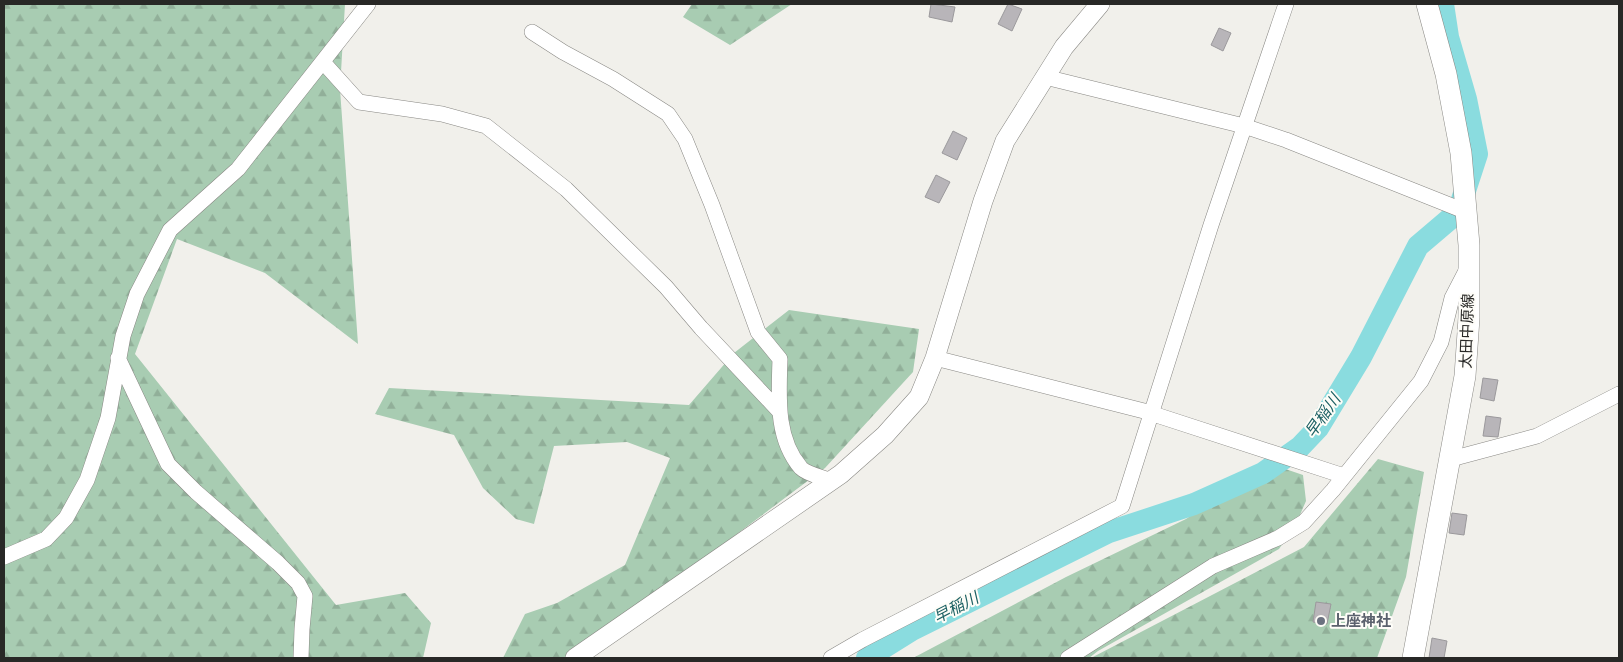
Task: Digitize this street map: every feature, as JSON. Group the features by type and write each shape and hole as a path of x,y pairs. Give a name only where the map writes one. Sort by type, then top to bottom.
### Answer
{"main road":[{"name":"太田中原線","path":"1413,658 1465,376 1469,318 1467,212 1461,152 1446,74 1427,4"}],"street":[{"path":"4,557 46,539 66,518 87,480 101,443 123,336 137,294 170,230 238,169 368,4"},
{"path":"575,658 829,480 841,474 904,415 919,397 935,358 983,201 1005,141 1064,46 1100,4"},
{"path":"831,658 862,640 1122,506 1244,126 1286,4"},
{"path":"532,32 563,52 613,79 668,114 685,139 712,205 758,332 780,359 780,412 788,446 802,469 829,480"},
{"path":"323,62 359,102 442,114 486,126 566,189 666,287 700,328 780,412"},
{"path":"1045,77 1244,126 1286,140 1467,212"},
{"path":"1068,658 1213,566 1278,538 1304,522 1421,381 1441,342 1452,298 1468,266"},
{"path":"118,358 168,464 196,492 278,562 298,583 305,596 302,658"},
{"path":"935,358 1151,413 1344,476"},
{"path":"1451,459 1537,436 1619,394"}],"green space":[{"path":"4,4 345,4 340,89 358,344 265,273 177,239 135,354 336,605 405,593 431,623 423,658 4,658"},
{"path":"692,4 792,4 730,45 683,17"},
{"path":"789,310 919,329 913,372 825,468 571,658 503,658 525,614 557,603 625,565 670,458 627,442 554,446 534,524 516,519 483,488 454,435 375,414 389,388 689,405 734,353"},
{"path":"1378,459 1424,472 1406,577 1377,658 1091,658 1304,547"},
{"path":"1268,463 1303,475 1306,501 1296,524 1279,549 1098,651 1089,658 913,658 1066,577 1186,519"}],"building":[{"path":"931,4 955,7 952,22 929,17"},
{"path":"1008,4 1022,9 1012,31 998,24"},
{"path":"1219,28 1231,33 1223,51 1211,45"},
{"path":"953,131 967,138 957,160 942,153"},
{"path":"936,175 950,182 939,203 925,197"},
{"path":"1483,378 1498,380 1494,401 1480,398"},
{"path":"1486,416 1501,418 1498,437 1483,436"},
{"path":"1452,513 1467,515 1464,535 1449,533"},
{"path":"1316,602 1331,604 1327,624 1313,622"},
{"path":"1432,638 1447,641 1444,658 1429,658"}],"waterway":[{"name":"早稲川","path":"867,658 912,630 1109,532 1194,504 1263,473 1300,447 1318,428 1361,357 1418,246 1458,212 1477,154 1466,99 1448,37 1443,4"}],"place":[{"name":"上座神社","path":"1321,621"}]}
